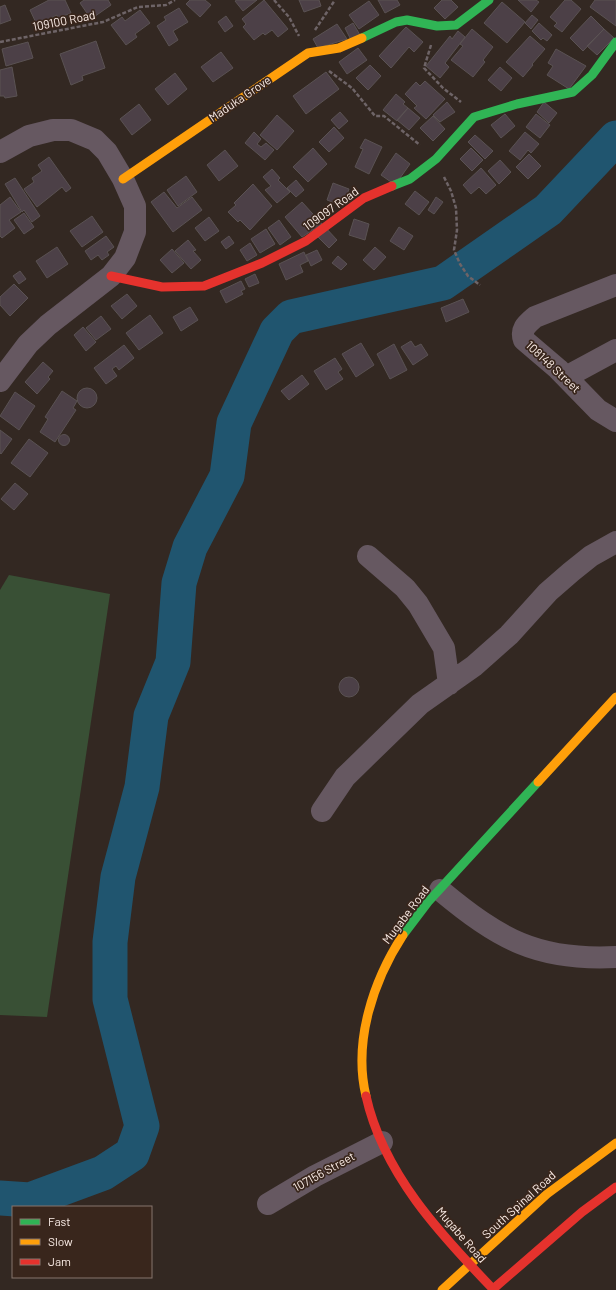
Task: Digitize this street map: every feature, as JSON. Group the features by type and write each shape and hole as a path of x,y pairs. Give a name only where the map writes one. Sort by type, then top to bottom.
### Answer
{"street":[{"path":"308,53 339,48 396,22 407,20 437,26 456,25 489,0"},
{"name":"109097 Road","path":"112,276 162,287 204,286 262,263 306,241 364,198 410,179 436,159 474,118 517,104 573,92 581,87 596,71 616,42"},
{"name":"Maduka Grove","path":"123,179 308,53"},
{"path":"0,152 29,136 53,130 71,130 95,140 107,152 123,179 135,206 135,232 125,258 112,276 48,325 28,344 0,381"},
{"name":"108148 Street","path":"616,285 535,317 523,330 524,340 566,376 598,410 616,420"},
{"path":"566,376 616,350"},
{"path":"322,811 336,790 356,765 377,747 420,704 449,684 494,649 548,592 571,572 591,556 616,542"},
{"path":"368,556 405,588 418,604 444,648 449,684"},
{"name":"Mugabe Road","path":"493,1289 446,1239 410,1191 382,1142 368,1106 362,1078 363,1048 368,1014 375,990 388,959 408,928 440,890 616,697"},
{"path":"440,890 474,918 493,930 542,952 566,957 616,958"},
{"name":"107156 Street","path":"268,1204 315,1176 382,1142"},
{"name":"South Spinal Road","path":"442,1290 549,1191 592,1158 616,1143"},
{"path":"493,1289 582,1212 616,1187"}],"path":[{"name":"109100 Road","path":"0,42 103,22 138,7 166,5 175,0"},
{"path":"274,0 289,17 308,53 352,88 375,116 384,116 436,159 451,191 456,208 457,230 454,250 460,264 468,276 480,285"},
{"path":"308,53 313,33 336,0"},
{"path":"437,26 424,68 443,88 461,101 474,118"}],"green space":[{"path":"9,575 110,594 47,1017 0,1015 0,590"}],"building":[{"path":"49,0 65,0 71,13 58,18 57,15 37,25 30,10"},
{"path":"84,0 108,0 111,5 91,19 80,3"},
{"path":"190,0 205,0 211,5 200,17 186,4"},
{"path":"257,0 243,11 235,1"},
{"path":"264,0 288,29 278,37 272,30 265,35 263,33 254,40 243,27 246,24 242,19"},
{"path":"299,0 319,0 321,6 304,12"},
{"path":"378,0 397,0 400,5 385,13"},
{"path":"442,0 451,0 458,7 445,19 434,8"},
{"path":"518,0 536,0 539,2 531,12"},
{"path":"565,0 571,0 581,9 562,32 554,26 557,23 550,17"},
{"path":"595,0 616,0 616,26 590,7"},
{"path":"369,1 379,15 359,29 349,15"},
{"path":"502,2 525,22 507,43 484,23"},
{"path":"5,5 11,20 0,24 0,7"},
{"path":"179,8 188,22 173,31 178,40 169,46 157,26 166,20 164,17"},
{"path":"140,10 150,23 135,34 137,37 126,45 111,25 122,17 125,21"},
{"path":"532,15 538,20 531,29 525,23"},
{"path":"226,16 233,26 225,32 218,22"},
{"path":"591,16 604,29 583,51 570,38"},
{"path":"353,23 360,35 351,40 345,28"},
{"path":"539,23 552,35 547,41 543,38 541,40 532,31"},
{"path":"337,24 347,39 318,48 313,39"},
{"path":"406,27 423,42 414,52 409,47 391,68 379,56"},
{"path":"472,29 493,47 483,60 485,62 473,77 451,60 463,46 460,44"},
{"path":"604,29 614,38 597,55 587,46"},
{"path":"458,31 465,37 445,63 449,67 440,78 426,66 450,36 452,39"},
{"path":"530,36 545,49 523,77 506,62"},
{"path":"96,41 105,68 82,76 83,80 71,85 60,54"},
{"path":"28,42 33,58 6,66 2,49"},
{"path":"358,48 367,60 347,74 339,62"},
{"path":"556,49 586,66 569,89 547,75 553,66 548,63"},
{"path":"221,52 233,68 213,82 201,67"},
{"path":"370,65 381,76 368,90 356,78"},
{"path":"12,67 17,96 5,98 4,96 0,96 0,70"},
{"path":"500,67 512,78 501,91 488,80"},
{"path":"326,72 339,89 306,114 293,96"},
{"path":"175,73 187,89 168,105 155,89"},
{"path":"425,81 445,99 426,119 414,108 417,106 405,94 416,82 420,86"},
{"path":"396,94 405,102 403,104 408,108 397,121 383,110"},
{"path":"447,102 455,112 440,122 433,115"},
{"path":"544,102 557,113 549,123 537,112"},
{"path":"139,104 151,120 132,135 120,119"},
{"path":"408,108 420,118 409,130 397,120"},
{"path":"340,112 348,121 339,129 331,120"},
{"path":"505,114 515,126 501,138 491,125"},
{"path":"536,114 550,125 540,138 526,127"},
{"path":"277,115 294,131 277,150 260,135"},
{"path":"433,116 445,129 433,141 420,128"},
{"path":"334,127 344,138 329,152 319,142"},
{"path":"254,132 261,139 257,144 261,147 266,143 274,150 265,160 245,143"},
{"path":"525,132 539,144 531,153 528,150 520,160 509,151"},
{"path":"475,135 493,151 485,159 468,142"},
{"path":"365,139 382,147 369,174 355,167 363,149 360,148"},
{"path":"313,148 327,164 308,182 293,167"},
{"path":"471,148 483,160 472,171 460,159"},
{"path":"225,150 238,166 219,181 207,165"},
{"path":"396,153 410,164 400,178 391,182 381,175"},
{"path":"529,154 541,166 528,179 516,167"},
{"path":"49,157 71,188 66,192 62,187 37,207 24,189 34,182 32,178 42,171 38,165"},
{"path":"500,160 511,172 499,184 488,171"},
{"path":"481,168 496,185 486,194 479,187 471,194 463,185"},
{"path":"272,169 280,178 278,180 290,192 277,203 265,190 271,186 263,177"},
{"path":"186,176 197,192 178,206 167,190"},
{"path":"15,178 40,216 32,222 24,210 22,212 5,184"},
{"path":"296,180 304,190 296,197 287,188"},
{"path":"333,183 349,189 343,206 327,200"},
{"path":"253,184 272,206 250,230 240,220 238,222 228,212 236,205 234,203"},
{"path":"415,191 429,202 419,215 405,204"},
{"path":"164,192 177,208 192,197 202,210 173,232 151,202"},
{"path":"10,197 21,212 9,220 15,228 2,238 0,236 0,205"},
{"path":"436,197 443,202 434,214 428,210"},
{"path":"302,202 322,224 302,237 285,217"},
{"path":"24,213 34,227 24,234 14,220"},
{"path":"92,216 103,232 82,247 70,231"},
{"path":"209,217 219,231 205,241 195,228"},
{"path":"354,219 369,224 365,240 349,235"},
{"path":"279,220 291,237 280,245 268,228"},
{"path":"325,227 337,240 329,248 316,235"},
{"path":"399,227 413,236 404,250 390,241"},
{"path":"266,229 275,244 260,253 251,239"},
{"path":"106,236 114,247 107,252 109,255 102,260 98,255 91,260 85,251"},
{"path":"229,236 234,243 226,249 221,242"},
{"path":"188,240 196,250 193,251 201,260 191,269 175,251"},
{"path":"250,243 257,255 247,261 240,250"},
{"path":"57,247 68,264 47,278 36,261"},
{"path":"375,247 386,257 374,270 363,260"},
{"path":"172,249 184,263 172,273 160,260"},
{"path":"317,250 322,260 311,266 306,255"},
{"path":"304,252 308,261 300,265 303,272 286,280 279,264"},
{"path":"338,256 347,264 341,270 332,263"},
{"path":"20,271 26,279 19,284 13,276"},
{"path":"255,274 259,283 249,287 245,279"},
{"path":"241,281 245,289 241,291 243,294 226,303 220,291"},
{"path":"14,284 28,298 10,316 0,305 0,297"},
{"path":"127,294 137,306 122,319 111,306"},
{"path":"463,299 469,312 446,322 441,308"},
{"path":"190,307 198,320 181,331 173,317"},
{"path":"150,315 163,333 139,350 126,333"},
{"path":"101,316 111,329 96,340 86,328"},
{"path":"83,327 96,342 86,351 74,335"},
{"path":"411,341 415,347 421,344 428,355 413,365 401,347"},
{"path":"361,343 374,365 356,377 342,354"},
{"path":"394,344 407,370 390,379 377,354"},
{"path":"124,345 134,358 119,370 116,366 112,369 117,376 106,384 94,368"},
{"path":"335,358 342,369 338,372 343,379 326,390 314,371"},
{"path":"43,362 53,371 48,377 50,379 37,394 25,382"},
{"path":"302,375 309,384 289,400 281,391"},
{"path":"87,388 94,391 97,398 94,405 87,408 80,405 77,398 80,391"},
{"path":"62,391 77,401 73,408 76,410 55,442 40,432 48,419 45,417"},
{"path":"15,392 35,406 19,430 0,416"},
{"path":"0,430 12,439 1,454 0,453"},
{"path":"62,435 66,435 68,436 68,444 62,445 59,442 59,438"},
{"path":"29,439 48,453 30,477 11,463"},
{"path":"15,483 28,494 14,510 1,499"},
{"path":"349,677 356,680 359,687 356,694 349,697 342,694 339,687 342,680"}],"waterway":[{"path":"0,1198 30,1200 103,1173 132,1154 142,1126 110,999 110,942 118,877 142,787 151,716 173,662 179,583 190,547 227,476 234,423 277,331 291,317 443,283 548,210 616,138"}],"traffic: fast":[{"path":"362,38 396,22 407,20 437,26 456,25 489,0"},
{"path":"392,186 410,179 436,159 474,117 517,104 573,92 592,75 616,42"},
{"path":"403,935 428,902 538,782"}],"traffic: slow":[{"path":"123,179 308,53 339,48 362,38"},
{"path":"538,782 616,697"},
{"path":"366,1096 362,1055 368,1012 383,972 403,935"},
{"path":"442,1290 547,1194 616,1143"}],"traffic: jam":[{"path":"111,276 162,287 204,286 262,263 306,241 364,198 392,186"},
{"path":"366,1096 374,1124 386,1151 416,1201 453,1246 493,1289"},
{"path":"492,1290 582,1212 616,1187"}]}
